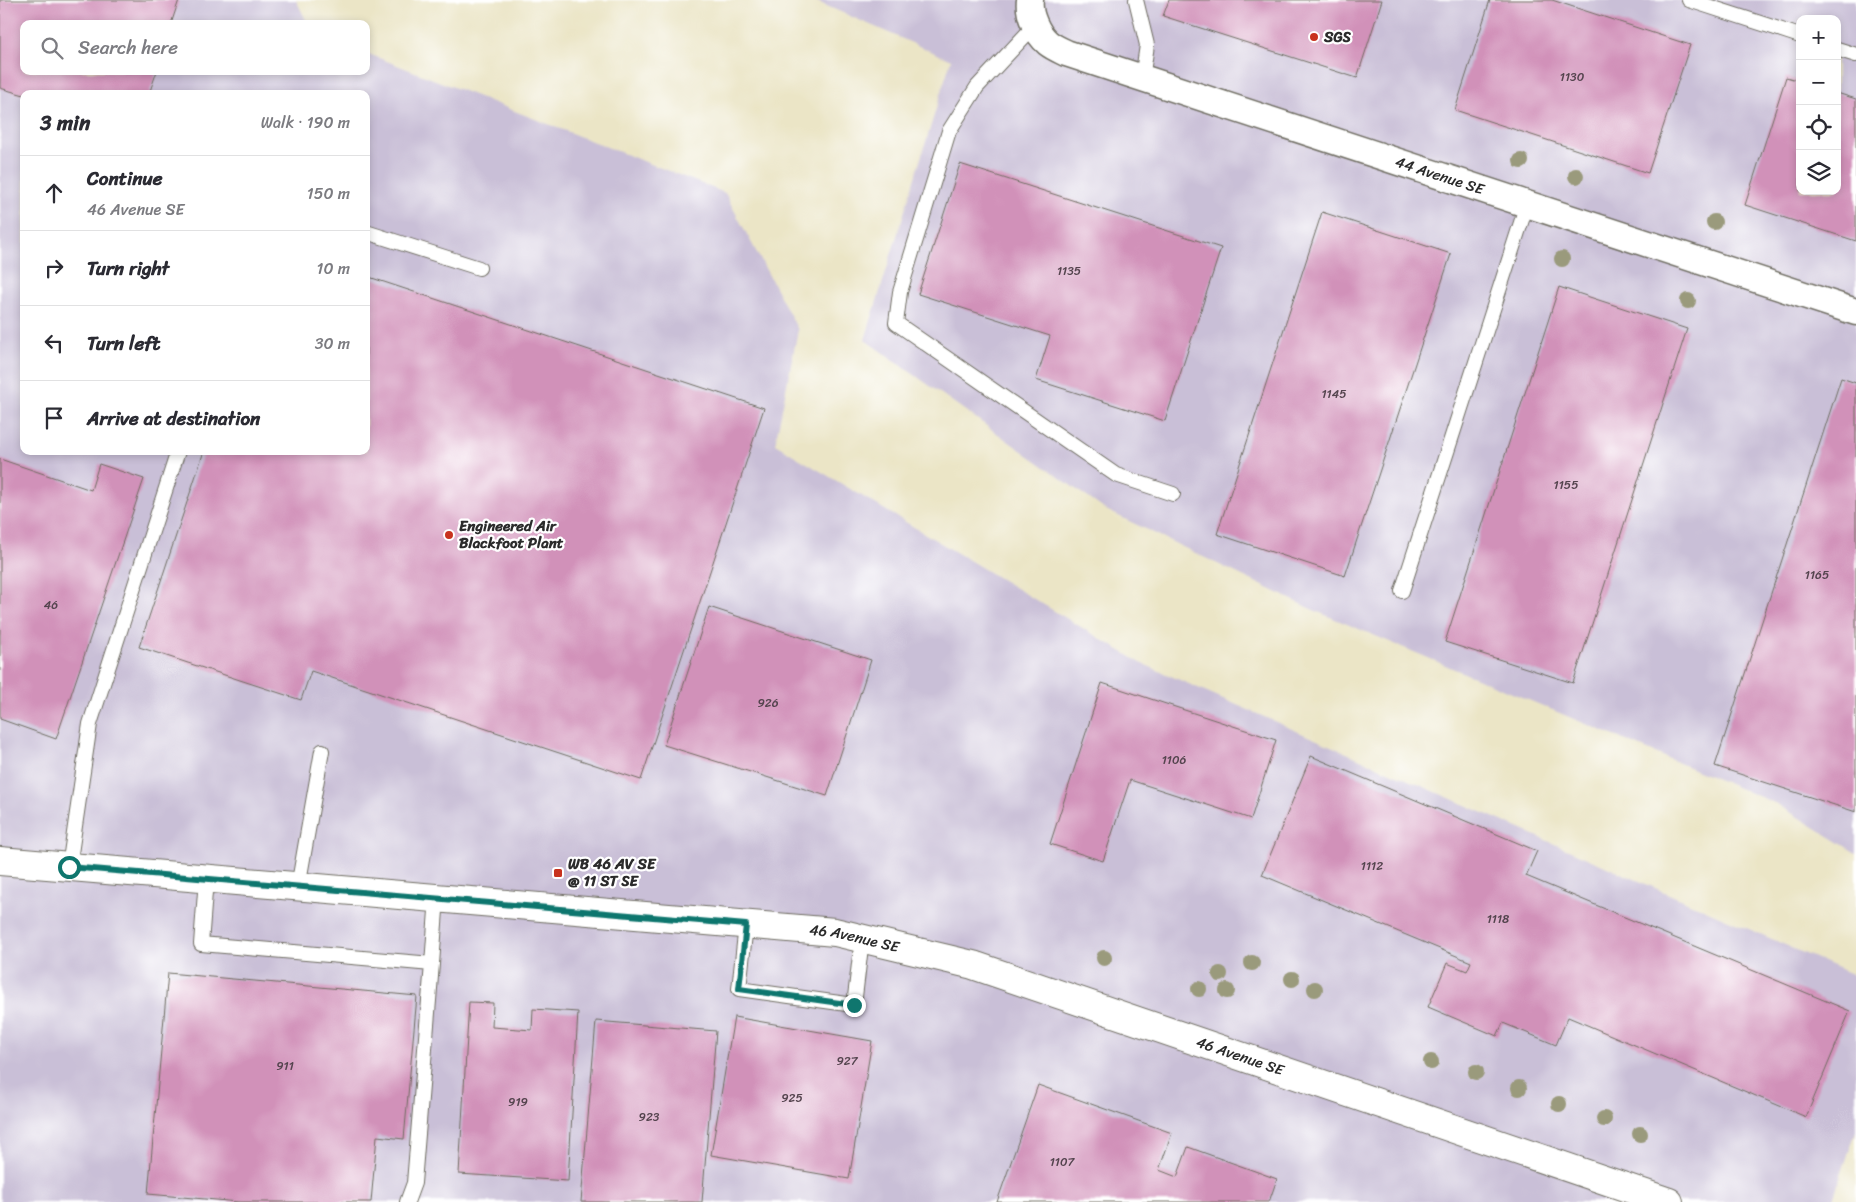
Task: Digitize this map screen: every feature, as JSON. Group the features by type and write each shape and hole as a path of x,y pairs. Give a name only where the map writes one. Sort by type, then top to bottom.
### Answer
{"street":[{"path":"1030,0 1029,7 1035,25"},
{"name":"44 Avenue SE","path":"1035,25 1048,43 1066,53 1856,312"},
{"name":"46 Avenue SE","path":"0,861 835,932 972,965 1669,1202"}],"lane":[{"path":"1136,0 1147,46 1142,79"},
{"path":"1689,0 1796,35"},
{"path":"1035,25 977,88 950,131 900,292 896,323 1116,475 1173,494"},
{"path":"1841,50 1856,55"},
{"path":"1402,591 1527,204"},
{"path":"370,233 479,268"},
{"path":"69,867 90,724 177,455"},
{"path":"298,887 322,751"},
{"path":"206,879 201,944 432,964"},
{"path":"407,1202 414,1183 436,897"},
{"path":"746,925 739,989 854,1005 862,939"}],"shaded area":[{"path":"0,0 296,0 306,20 20,20 20,75 370,75 370,55 725,193 798,330 775,444 1141,663 1856,976 1856,1131 1832,1202 0,1202"},
{"path":"813,0 1856,0 1856,853 1777,804 1311,609 1104,509 865,340 951,60"}],"building":[{"path":"0,0 179,0 172,20 20,20 20,75 156,75 150,90 20,90 20,94 0,88"},
{"path":"1169,0 1382,0 1357,78 1163,16"},
{"path":"1490,0 1552,0 1690,45 1648,173 1455,110"},
{"path":"1786,77 1796,80 1796,195 1841,195 1841,94 1856,99 1856,241 1745,205"},
{"path":"960,164 1221,248 1165,421 1036,380 1050,336 918,294"},
{"path":"1322,212 1451,254 1345,576 1217,534"},
{"name":"Engineered Air Blackfoot Plant","path":"370,277 764,408 641,780 311,671 301,700 139,647 203,455 370,455"},
{"path":"1559,287 1687,329 1573,683 1445,642"},
{"path":"1841,378 1856,383 1856,812 1715,766"},
{"path":"0,459 91,490 99,464 144,479 56,739 0,719"},
{"path":"709,607 871,660 827,796 664,745"},
{"path":"1102,683 1276,740 1251,819 1130,780 1103,861 1050,844"},
{"path":"1311,756 1537,851 1526,876 1850,1011 1806,1117 1568,1017 1556,1045 1503,1023 1497,1036 1428,1007 1447,963 1467,971 1471,962 1262,875"},
{"path":"168,973 417,996 404,1139 377,1136 371,1202 239,1202 148,1194"},
{"path":"469,1002 493,1003 492,1027 532,1030 533,1009 578,1012 568,1181 459,1174"},
{"path":"734,1017 872,1041 849,1179 711,1155"},
{"path":"596,1021 716,1031 702,1202 581,1202"},
{"path":"1038,1085 1172,1133 1159,1170 1177,1177 1188,1147 1277,1179 1269,1202 997,1202"}],"place":[{"name":"SGS","path":"1314,37"},
{"name":"Engineered Air Blackfoot Plant","path":"449,535"},
{"name":"WB 46 AV SE @ 11 ST SE","path":"558,873"}],"route":[{"path":"69,867 746,925 739,989 854,1005"}]}
